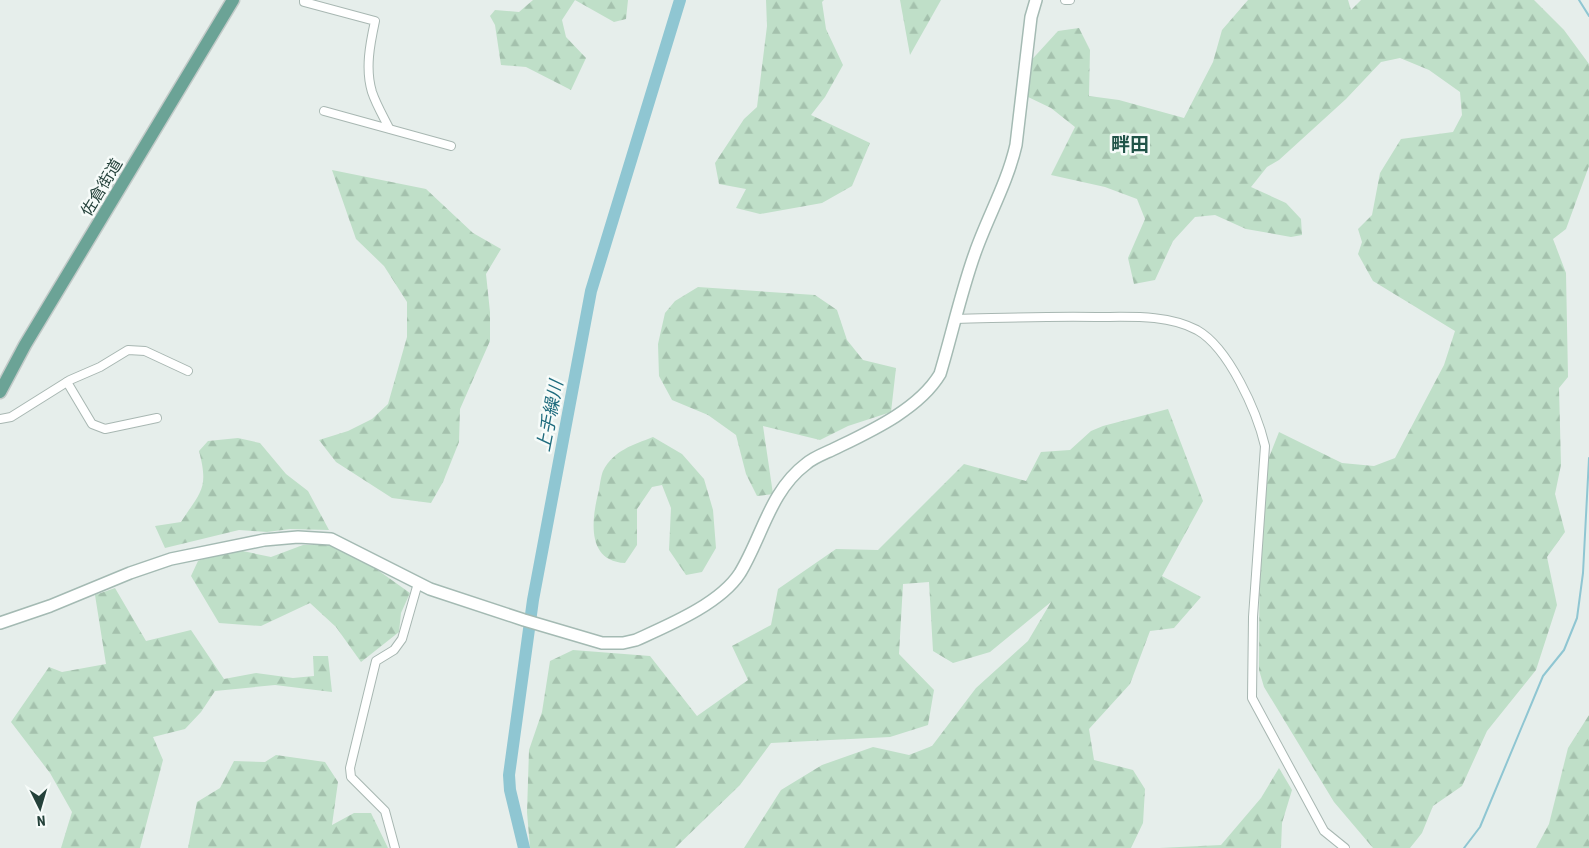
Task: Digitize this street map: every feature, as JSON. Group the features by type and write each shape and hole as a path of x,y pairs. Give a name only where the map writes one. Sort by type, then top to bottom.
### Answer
{"main road":[{"name":"佐倉街道","path":"0,392 25,345 233,0"}],"street":[{"path":"304,0 304,2 375,21 370,47 369,75 372,92 389,128"},
{"path":"0,623 50,606 130,573 171,559 264,540 298,537 330,539 418,583 524,620 602,643 623,643 658,630 715,599 740,573 772,506 795,474 806,463 886,422 936,382 940,374 975,252 1005,183 1016,146 1031,17 1036,0"},
{"path":"1065,0 1070,0"},
{"path":"324,111 451,146"},
{"path":"956,319 1065,316 1161,318 1196,330 1208,337 1219,350 1243,390 1257,420 1265,446 1253,617 1252,698 1324,831 1345,848"},
{"path":"0,419 11,417 67,382 100,367 128,350 145,351 188,371"},
{"path":"67,382 92,424 98,428 105,430 157,418"},
{"path":"395,848 385,811 351,777 350,768 376,662 394,650 402,639 418,583"}],"green space":[{"path":"533,0 575,0 562,20 566,37 586,58 571,90 526,67 501,65 495,25 490,16 495,10 519,12"},
{"path":"575,0 628,0 626,19 614,22"},
{"path":"766,0 824,0 822,2 826,29 843,65 825,97 811,115 870,143 852,186 822,203 760,214 736,208 746,189 719,184 715,163 744,119 757,107 767,26"},
{"path":"900,0 941,0 910,55"},
{"path":"1248,0 1348,0 1351,10 1361,0 1534,0 1564,30 1589,64 1589,166 1566,229 1553,239 1566,273 1568,377 1559,388 1561,465 1555,494 1565,532 1547,557 1557,605 1536,670 1487,731 1462,786 1433,806 1422,833 1410,848 1373,848 1334,802 1264,687 1259,670 1260,480 1279,432 1342,463 1374,466 1395,458 1444,365 1455,331 1373,281 1358,254 1362,242 1358,229 1372,215 1380,173 1401,139 1453,132 1462,115 1460,92 1429,70 1400,58 1381,62 1346,99 1279,160 1267,167 1251,187 1286,203 1301,219 1302,235 1291,237 1246,229 1215,215 1195,217 1173,241 1155,280 1134,284 1128,258 1145,219 1137,199 1105,187 1051,175 1075,127 1051,108 1026,96 1026,66 1058,31 1079,28 1090,50 1089,96 1119,100 1184,118 1213,62 1222,30"},
{"path":"332,170 426,189 473,233 501,249 486,274 490,312 490,341 460,409 459,442 443,482 431,503 392,498 336,462 319,440 348,431 372,419 388,404 407,337 407,302 384,266 356,239"},
{"path":"698,287 815,295 837,310 847,340 863,360 896,368 891,412 848,426 820,440 763,426 773,494 757,496 746,474 736,435 708,415 672,400 659,376 658,344 665,313 675,301"},
{"path":"1168,409 1203,501 1162,576 1201,597 1174,628 1150,631 1130,684 1089,729 1094,760 1133,770 1145,789 1143,823 1131,848 744,848 781,790 822,765 873,747 909,755 932,746 976,688 1028,641 1051,602 990,652 953,663 933,651 929,582 903,584 899,654 934,690 928,725 890,737 771,743 740,785 675,848 530,848 527,812 529,750 542,712 550,661 573,650 650,656 697,716 748,680 732,646 771,625 778,589 836,549 878,550 964,464 1026,481 1041,452 1070,450 1091,431 1103,426"},
{"path":"653,437 682,454 704,479 713,510 716,548 702,572 686,575 669,550 671,508 662,485 652,487 637,509 637,545 625,563 612,560 603,555 597,546 594,536 594,513 603,471 618,453"},
{"path":"238,438 260,443 286,474 308,491 329,530 290,529 267,532 239,530 165,548 155,526 181,522 198,496 203,482 199,451 208,441"},
{"path":"303,545 336,545 372,566 410,593 401,613 399,632 361,662 336,627 310,603 261,626 219,623 191,576 198,561 228,548 271,557"},
{"path":"115,588 146,641 191,630 224,679 256,673 293,678 314,676 313,656 328,656 332,692 275,685 215,691 201,712 185,729 153,737 163,760 140,848 61,848 72,812 50,773 11,722 49,667 62,672 106,664 95,595"},
{"path":"1589,715 1589,848 1536,848 1549,824 1568,748"},
{"path":"276,755 325,762 338,782 332,825 354,813 371,813 388,848 188,848 197,802 220,788 234,761 265,762"},
{"path":"1279,768 1292,790 1282,823 1281,848 1159,848 1221,845 1261,798"}],"waterway":[{"name":"上手繰川","path":"524,848 510,790 509,775 533,600 591,291 680,0"},
{"path":"1579,0 1589,16"},
{"path":"1464,848 1480,827 1543,676 1564,650 1577,618 1583,573 1589,458"}],"district":[{"name":"畔田","path":"1130,144"}]}
